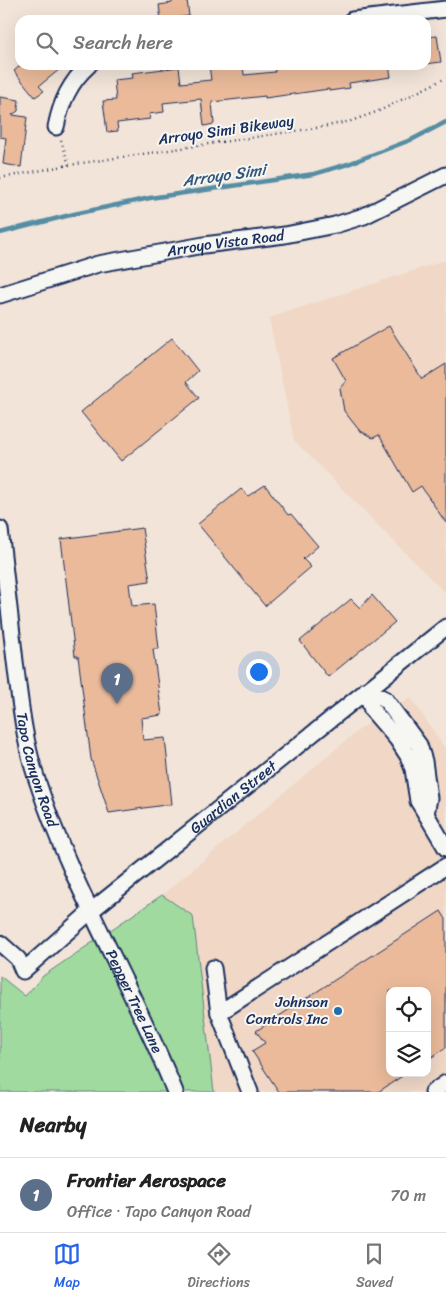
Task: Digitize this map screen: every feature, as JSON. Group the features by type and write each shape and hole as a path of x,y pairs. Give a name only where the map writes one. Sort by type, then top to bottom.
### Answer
{"street":[{"path":"395,15 446,9"},
{"path":"56,127 59,109 70,85 83,70"},
{"name":"Arroyo Vista Road","path":"0,295 98,264 204,245 285,235 335,225 364,216 446,175"},
{"name":"Tapo Canyon Road","path":"0,529 2,562 20,706 28,748 36,780 91,911"},
{"name":"Guardian Street","path":"0,943 18,959 23,971 91,911 446,627"},
{"path":"366,690 372,710 397,739 408,756 413,769 418,801 446,848"},
{"path":"219,1013 446,866"},
{"name":"Pepper Tree Lane","path":"91,911 143,1019 175,1092"},
{"path":"213,968 219,1013 250,1092"},
{"path":"433,1092 446,1083"}],"path":[{"name":"Arroyo Simi Bikeway","path":"0,178 69,165 322,128 351,121 379,111 446,78"},
{"path":"56,127 69,165"}],"shaded area":[{"path":"446,260 446,591 444,592 294,440 269,318"},
{"path":"411,698 446,750 446,1092 214,1092 193,916 162,895 360,729"}],"green space":[{"path":"162,895 193,916 214,1092 0,1092 0,976 25,996 43,976"}],"building":[{"path":"172,0 187,0 189,15 160,15 159,5 172,3"},
{"path":"437,36 441,62 431,63 431,37"},
{"path":"59,70 39,86 44,91 35,97 14,71"},
{"path":"156,70 179,70 181,83 211,80 210,70 244,70 244,75 275,72 275,70 390,70 391,77 349,83 350,88 329,91 329,89 265,98 265,96 212,102 214,124 204,126 201,99 163,103 164,112 149,114 150,119 117,123 118,131 107,132 103,101 116,100 114,80 133,78 132,73"},
{"path":"0,97 19,100 18,111 12,115 27,117 21,167 3,164 6,138 0,137"},
{"path":"389,326 422,379 446,364 446,523 421,486 412,492 379,435 373,438 359,430 344,411 340,388 346,381 333,358"},
{"path":"172,338 198,371 186,382 199,398 121,461 81,412"},
{"path":"265,485 288,515 291,514 318,546 303,559 311,567 265,606 198,524 241,489 248,496"},
{"path":"142,528 150,581 129,584 132,606 154,604 159,649 153,649 162,715 141,718 143,740 165,738 172,804 109,813 91,759 78,656 75,656 61,539"},
{"path":"372,595 395,622 328,677 300,641 351,599 360,608"},
{"name":"Johnson Controls Inc","path":"441,911 446,919 446,1048 431,1057 431,987 386,987 386,1077 401,1077 378,1092 279,1092 252,1051 265,1043 256,1031"}],"waterway":[{"name":"Arroyo Simi","path":"0,233 74,214 150,198 314,174 348,164 413,139 446,122"}],"place":[{"name":"Frontier Aerospace","path":"117,704"},
{"name":"Johnson Controls Inc","path":"338,1011"}]}
